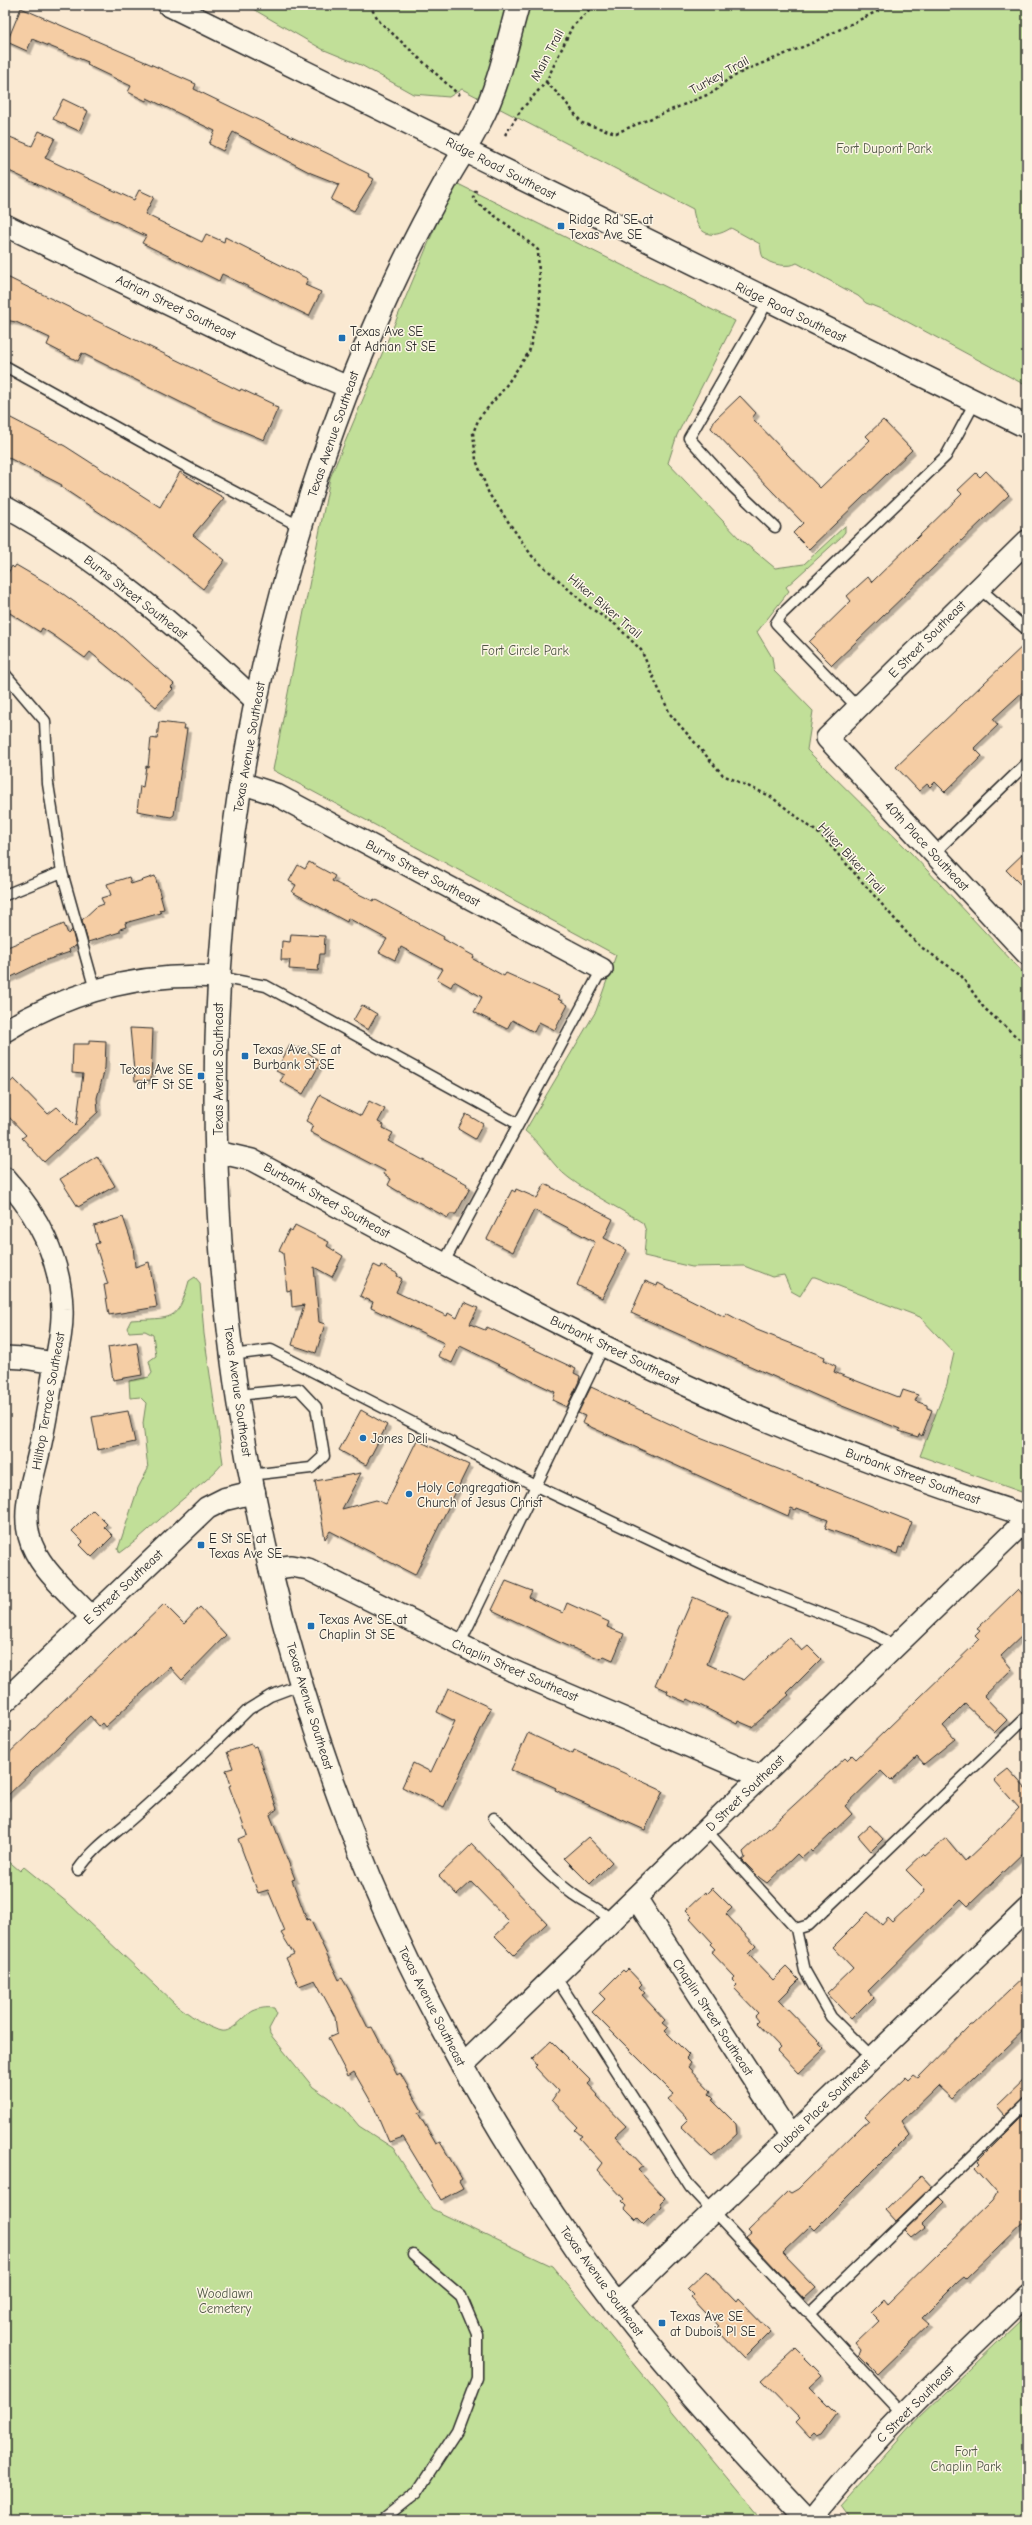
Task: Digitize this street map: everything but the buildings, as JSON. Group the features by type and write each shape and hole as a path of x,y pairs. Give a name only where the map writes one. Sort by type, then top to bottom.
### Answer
{"main road":[{"name":"Ridge Road Southeast","path":"169,5 768,301 1027,427"},
{"name":"Texas Avenue Southeast","path":"518,5 502,61 482,119 464,150 393,285 348,387 301,527 273,627 256,701 241,783 225,905 219,977 217,1152 222,1265 231,1354 236,1395 252,1484 270,1569 302,1684 312,1719 337,1791 370,1876 394,1929 462,2066 543,2199 616,2304 670,2369 806,2520"},
{"name":"E Street Southeast","path":"5,1701 91,1617 207,1508 225,1500 252,1484"}],"street":[{"name":"Adrian Street Southeast","path":"5,225 280,358 348,387"},
{"name":"Burns Street Southeast","path":"5,507 68,545 137,596 202,650 256,701"},
{"name":"E Street Southeast","path":"828,738 1027,541"},
{"name":"40th Place Southeast","path":"828,738 1027,954"},
{"name":"Burns Street Southeast","path":"241,783 275,794 602,969"},
{"path":"5,1031 49,1007 95,990 156,977 219,977"},
{"name":"Burbank Street Southeast","path":"217,1152 252,1160 443,1264 604,1345 723,1401 806,1436 922,1481 1027,1518"},
{"name":"Hilltop Terrace Southeast","path":"5,1178 20,1196 41,1229 51,1251 58,1275 62,1309 44,1431 28,1503 27,1525 38,1556 91,1617"},
{"path":"5,1358 23,1358 55,1363"},
{"name":"D Street Southeast","path":"462,2066 1027,1518"},
{"name":"Chaplin Street Southeast","path":"270,1569 291,1566 308,1570 520,1674 761,1777"},
{"name":"Chaplin Street Southeast","path":"636,1898 791,2137"},
{"name":"Dubois Place Southeast","path":"616,2304 1027,1909"},
{"name":"C Street Southeast","path":"810,2520 840,2482 903,2414 1027,2294"}],"lane":[{"path":"768,301 689,438 733,487 775,527"},
{"path":"5,366 189,468 301,527"},
{"path":"858,708 776,623 782,614 946,456 975,402"},
{"path":"979,588 1027,630"},
{"path":"5,674 45,720 48,784 62,872 95,990"},
{"path":"934,853 1027,763"},
{"path":"5,895 62,872"},
{"path":"443,1264 602,969"},
{"path":"219,977 266,986 518,1124"},
{"path":"460,1645 604,1345"},
{"path":"231,1354 271,1350 536,1486 731,1578 872,1633 896,1646"},
{"path":"236,1395 299,1389 316,1407 324,1456 311,1468 252,1484"},
{"path":"78,1870 86,1858 110,1834 134,1817 249,1709 270,1696 302,1684"},
{"path":"796,1929 809,1925 1027,1716"},
{"path":"494,1818 575,1896 600,1909 612,1921"},
{"path":"706,1830 796,1929 805,1971 831,2017 872,2058"},
{"path":"555,1976 690,2187 903,2414"},
{"path":"809,2314 1027,2103"},
{"path":"382,2520 417,2492 457,2431 477,2378 477,2334 461,2296 413,2255"}],"path":[{"path":"369,5 380,22 459,95"},
{"name":"Main Trail","path":"506,135 521,110 546,82 572,28 594,5"},
{"name":"Turkey Trail","path":"546,82 564,100 582,123 616,133 714,92 728,80 748,69 810,44 890,5"},
{"name":"Hiker Biker Trail","path":"476,190 473,198 477,203 513,229 538,250 540,285 540,305 528,352 503,390 479,418 473,433 476,460 489,494 532,556 586,605 616,625 641,650 670,714 723,775 770,796 822,836 907,933 921,947 960,974 984,1008 1027,1046"}],"green space":[{"name":"Fort Dupont Park","path":"246,5 1027,5 1027,386 891,313 866,303 858,296 797,263 793,265 779,265 766,260 761,253 760,244 731,228 716,234 705,232 697,224 693,209 462,89 449,97 413,94 361,65 322,49"},
{"name":"Fort Circle Park","path":"454,182 735,321 677,435 668,463 740,539 775,568 804,564 845,526 845,532 840,538 786,587 789,591 757,632 772,657 774,671 813,711 807,750 912,854 1027,977 1027,1494 920,1456 947,1384 954,1353 920,1317 815,1277 812,1277 800,1296 791,1291 784,1275 772,1277 744,1266 692,1267 644,1256 646,1231 643,1223 596,1196 569,1178 557,1167 537,1142 525,1131 596,1011 616,955 273,770 330,478"},
{"path":"195,1277 200,1283 204,1334 223,1463 207,1479 120,1553 118,1549 138,1488 148,1469 143,1423 146,1403 140,1397 130,1398 129,1381 149,1377 152,1373 149,1361 156,1356 153,1335 145,1331 129,1332 127,1328 131,1320 156,1319 171,1316 181,1305 189,1281"},
{"name":"Woodlawn Cemetery","path":"5,1858 20,1871 24,1867 68,1903 175,2004 204,2024 222,2031 226,2031 234,2027 253,2011 263,2008 274,2008 277,2014 269,2029 270,2034 313,2087 345,2109 359,2126 393,2148 432,2209 552,2266 763,2520 5,2520"},
{"name":"Fort Chaplin Park","path":"1027,2314 1027,2520 851,2520 841,2506 920,2417"}],"place":[{"name":"Ridge Rd SE at Texas Ave SE","path":"561,226"},
{"name":"Texas Ave SE at Adrian St SE","path":"342,338"},
{"name":"Texas Ave SE at Burbank St SE","path":"245,1056"},
{"name":"Texas Ave SE at F St SE","path":"201,1076"},
{"name":"Jones Deli","path":"363,1438"},
{"name":"Holy Congregation Church of Jesus Christ","path":"409,1494"},
{"name":"E St SE at Texas Ave SE","path":"201,1545"},
{"name":"Texas Ave SE at Chaplin St SE","path":"311,1626"},
{"name":"Texas Ave SE at Dubois Pl SE","path":"662,2323"}]}
